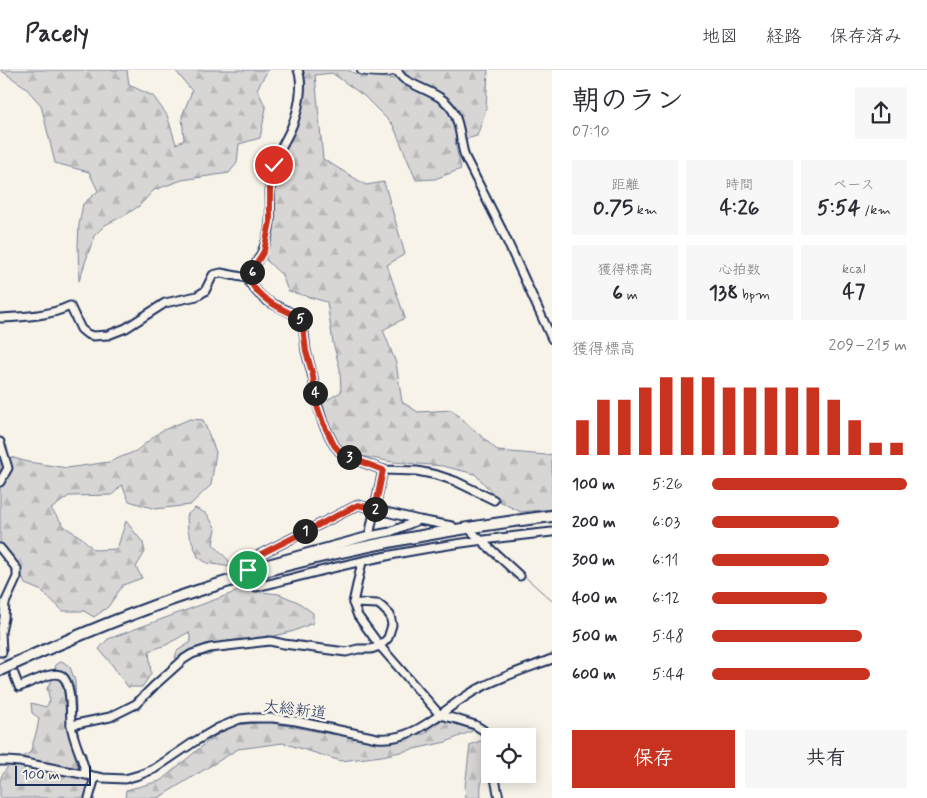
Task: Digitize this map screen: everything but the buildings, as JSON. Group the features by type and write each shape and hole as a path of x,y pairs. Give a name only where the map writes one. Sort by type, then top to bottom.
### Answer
{"highway":[{"path":"0,670 102,625 196,591 285,566 396,541 552,516"}],"main road":[{"path":"362,70 378,73 396,70"}],"street":[{"path":"248,278 264,251 270,222 270,184 274,165 292,126 298,104 300,75 298,70"},
{"path":"396,70 403,78 438,95 452,110 458,123 461,146 465,157 502,230 552,339"},
{"path":"0,318 34,315 62,310 70,306 81,329 87,334 93,336 108,335 126,328 165,303 197,296 205,291 213,275 221,273 248,278 259,295 302,320 306,351 313,376 316,403 323,423 334,445 340,452 383,470 417,471 436,475 455,481 494,500"},
{"path":"0,442 8,468 0,482"},
{"path":"369,536 383,470"},
{"path":"419,520 390,532 369,536 248,570 245,562 358,505 452,526"},
{"path":"471,529 520,576"},
{"path":"256,588 382,557 481,540 552,532"},
{"path":"0,548 17,569 17,577 5,603 1,632 2,652 0,652"},
{"path":"362,562 353,603 358,616 380,646 440,715 475,725 481,729"},
{"path":"72,725 110,718 136,704 184,659 210,648 270,640 300,647 346,652 380,646 388,638 392,625 390,615 378,604 353,603"},
{"name":"大総新道","path":"0,762 20,762 95,777 125,778 154,769 218,728 240,719 250,718 296,721 387,739 415,731 452,705 494,681 552,659"},
{"path":"14,674 19,687 54,673 62,675 67,684 70,698 73,738 84,764 86,775"},
{"path":"89,798 95,777"},
{"path":"496,783 499,798"}],"green space":[{"path":"0,70 127,70 129,85 153,96 167,115 176,144 184,140 182,116 192,91 175,70 268,70 257,89 266,108 260,138 239,144 237,163 229,173 182,180 154,190 139,206 105,225 94,236 79,281 79,225 83,204 98,191 89,172 55,163 41,105 24,86"},
{"path":"297,70 347,70 357,74 393,79 404,70 488,70 486,109 477,136 455,142 461,169 435,179 416,180 393,125 364,96 332,73 315,75 323,159 366,185 384,182 405,254 387,265 405,318 383,330 396,363 402,402 418,412 452,410 498,451 552,454 552,509 521,512 502,503 475,474 443,466 393,462 356,455 342,447 330,432 320,404 341,392 340,369 333,343 327,302 288,291 282,275 266,260 278,165 289,145 298,105"},
{"path":"190,419 203,420 216,452 211,485 190,505 155,509 129,501 122,485 112,495 69,496 51,509 65,527 82,538 94,550 117,549 126,521 143,543 145,552 136,567 142,578 123,585 108,607 94,617 84,611 63,611 42,591 25,584 14,558 0,553 0,454 28,462 67,468 109,462 136,451 161,431"},
{"path":"195,508 207,514 216,529 213,544 230,562 231,567 207,563 198,557 188,531 187,515"},
{"path":"241,590 279,594 298,602 313,613 313,623 294,631 266,638 227,641 210,655 175,658 177,651 191,642 189,632 166,645 149,651 151,674 142,687 128,687 99,649 108,639"},
{"path":"62,661 70,667 75,681 75,721 81,746 86,754 89,781 87,798 65,798 64,796 55,798 0,798 0,781 4,771 16,760 30,753 39,718 32,713 31,703 46,707 50,701 47,688 51,682 56,665"},
{"path":"445,719 477,729 446,742 382,756 341,761 283,743 238,749 158,798 125,798 126,790 160,781 212,738 234,725 268,722 331,734 424,734"},
{"path":"481,741 481,798 466,798 465,787 470,745"}],"waterway":[{"path":"523,575 552,601"}],"tunnel":[{"path":"362,562 369,536"},
{"path":"2,652 11,669"}],"route":[{"path":"248,570 245,562 358,505 375,509 383,470 349,457 340,452 334,445 316,403 313,376 308,363 302,320 259,295 248,278 264,251 270,222 270,184 274,165"}]}
